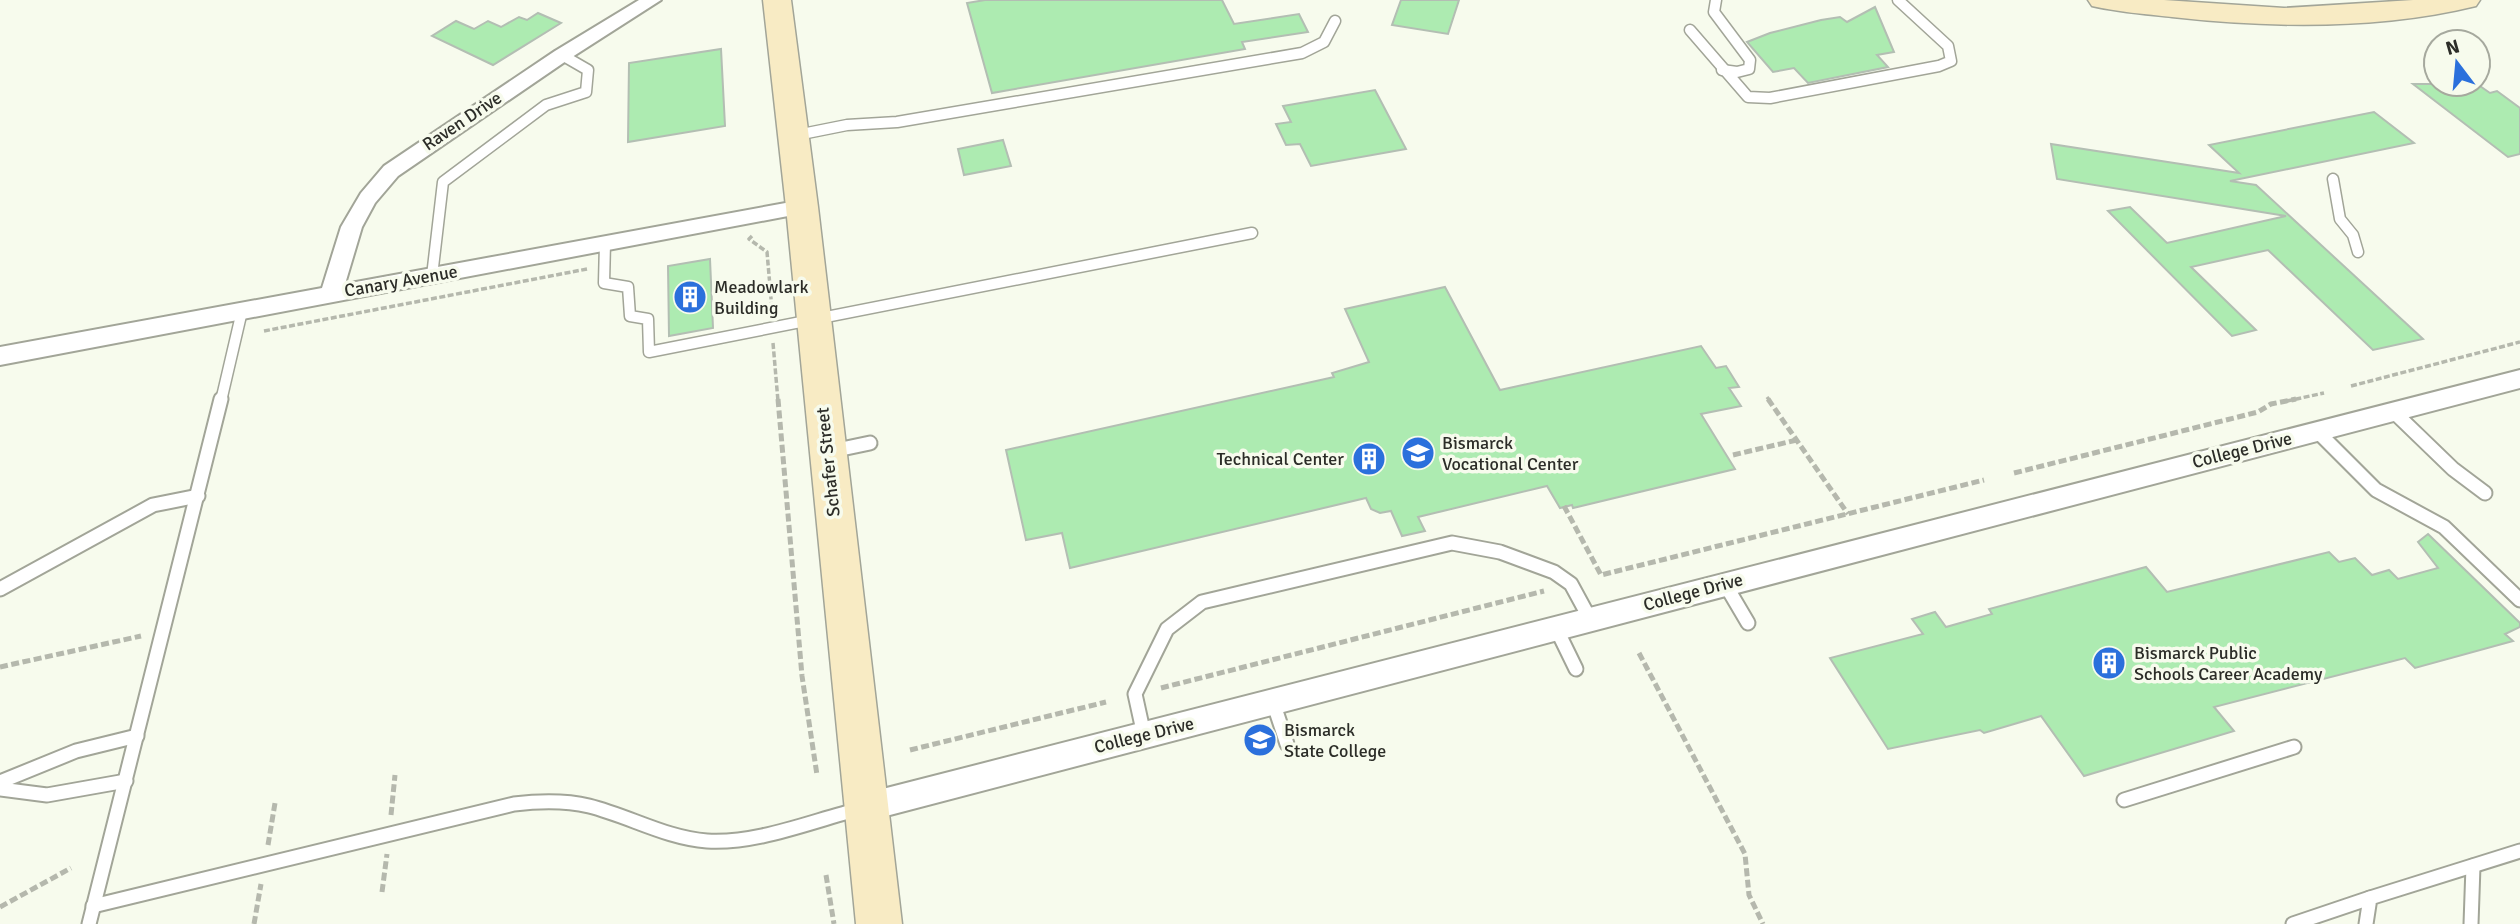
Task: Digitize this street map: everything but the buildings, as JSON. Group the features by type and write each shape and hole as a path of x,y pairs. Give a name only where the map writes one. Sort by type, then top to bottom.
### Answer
{"street":[{"name":"Raven Drive","path":"332,293 336,268 349,229 371,192 391,171 562,55 652,0"},
{"name":"Schafer Street","path":"777,0 802,207 879,924"},
{"path":"2102,0 2207,13 2295,17 2381,13 2466,0"},
{"name":"Canary Avenue","path":"0,356 802,207"},
{"name":"College Drive","path":"867,807 2520,379"}],"lane":[{"path":"1716,0 1714,12 1750,60 1749,69 1737,72 1722,70"},
{"path":"1690,30 1748,97 1770,98 1939,66 1951,61 1948,46 1898,0"},
{"path":"792,136 847,125 911,120 1302,53 1314,50 1326,42 1335,21"},
{"path":"432,276 443,183 546,105 586,93 588,70 562,55"},
{"path":"2333,179 2340,219 2353,235 2358,252"},
{"path":"605,243 604,283 628,287 629,316 648,320 649,352 1252,233"},
{"path":"89,924 198,496 242,311"},
{"path":"2394,412 2453,470 2485,493"},
{"path":"2317,431 2376,490 2444,527 2520,600"},
{"path":"827,452 870,443"},
{"path":"0,589 153,505 198,496"},
{"path":"1144,735 1135,694 1167,629 1202,602 1452,543 1500,552 1553,572 1571,583 1590,619"},
{"path":"1725,584 1748,623"},
{"path":"1556,628 1576,669"},
{"path":"1273,702 1287,744"},
{"path":"0,782 76,751 137,736"},
{"path":"2124,800 2294,747"},
{"path":"0,789 47,795 126,781"},
{"path":"93,906 489,808 519,803 551,800 588,806 674,834 721,841 867,807"},
{"path":"2292,924 2520,851"},
{"path":"2470,924 2473,866"},
{"path":"2366,924 2370,898"}],"path":[{"path":"755,233 749,239 767,252 802,676 817,775"},
{"path":"264,331 587,270"},
{"path":"2351,386 2520,342"},
{"path":"2014,472 2246,415 2271,404 2324,393"},
{"path":"1767,397 1848,513"},
{"path":"1733,455 1797,440"},
{"path":"1564,506 1601,575 1984,480"},
{"path":"1161,688 1545,591"},
{"path":"0,667 141,636"},
{"path":"1640,653 1745,854 1749,895 1763,924"},
{"path":"910,750 1106,702"},
{"path":"391,816 395,775"},
{"path":"268,845 275,803"},
{"path":"382,892 387,852"},
{"path":"0,907 71,868"},
{"path":"827,875 834,924"},
{"path":"254,924 261,884"}],"place":[{"name":"Meadowlark Building","path":"690,297"},
{"name":"Bismarck Vocational Center","path":"1418,453"},
{"name":"Technical Center","path":"1369,459"},
{"name":"Bismarck Public Schools Career Academy","path":"2109,663"},
{"name":"Bismarck State College","path":"1260,740"}]}
